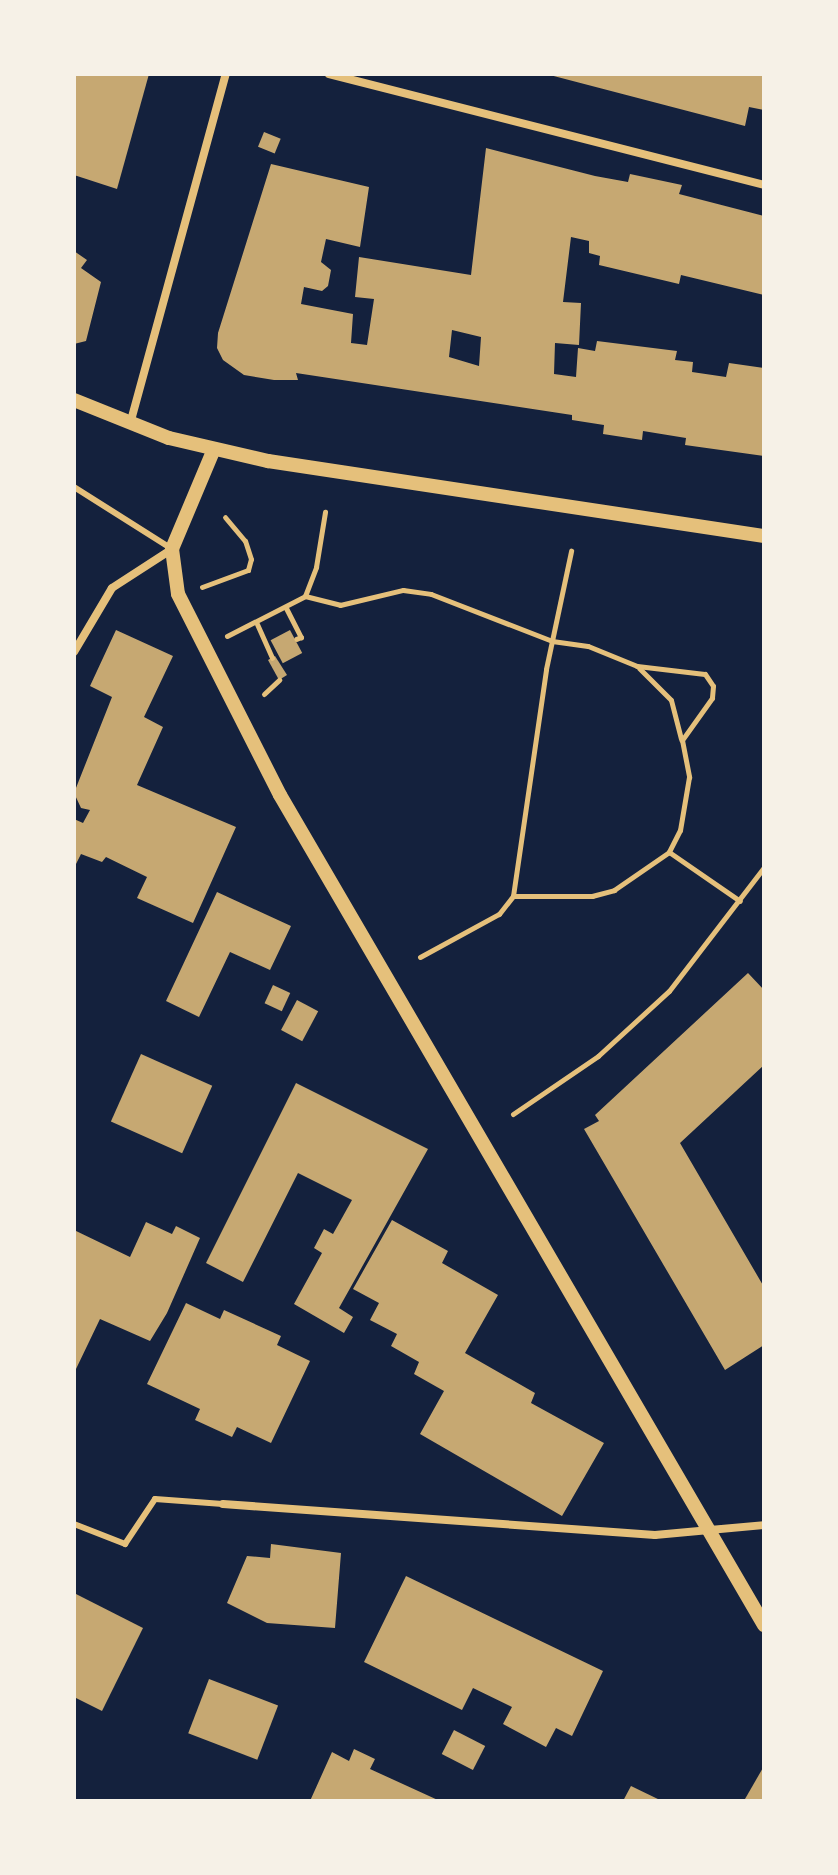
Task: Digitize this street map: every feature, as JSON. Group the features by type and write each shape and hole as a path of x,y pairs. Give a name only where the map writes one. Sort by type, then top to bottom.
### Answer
{"street":[{"path":"130,424 226,74"},
{"path":"329,74 764,185"},
{"path":"74,400 130,424 214,449 764,536"},
{"path":"214,449 172,549 178,594 243,727 764,1625"},
{"path":"74,652 112,588 172,549"},
{"path":"223,1504 655,1535 711,1534 764,1525"}],"lane":[{"path":"74,487 172,549"},
{"path":"74,1524 125,1544 155,1499 223,1504"}],"path":[{"path":"225,636 257,624 305,596 316,567 325,512"},
{"path":"202,587 248,570 251,559 245,541 225,517"},
{"path":"420,957 499,914 513,896 552,641 571,551"},
{"path":"305,596 340,605 403,590 431,594 552,641 588,646 637,666 705,674 713,686 706,708 682,740"},
{"path":"286,608 301,637 296,639"},
{"path":"257,624 272,658"},
{"path":"513,896 592,896 614,890 669,852 680,830 689,777 671,700 637,666"},
{"path":"264,694 279,680"},
{"path":"669,852 740,901"},
{"path":"513,1114 598,1056 659,1001 762,875 764,867"}],"building":[{"path":"74,74 149,74 117,189 74,175"},
{"path":"546,74 764,74 764,110 749,107 745,126"},
{"path":"264,132 281,139 275,154 258,147"},
{"path":"486,148 595,176 628,182 630,174 682,185 679,194 764,216 764,295 681,275 679,284 599,265 600,256 589,253 589,241 571,237 563,302 581,303 579,345 555,343 554,374 576,377 578,348 595,351 597,341 677,351 675,360 693,362 692,372 726,377 729,363 764,368 764,456 685,445 686,438 643,431 642,440 603,434 604,425 572,420 572,415 296,373 298,380 244,375 223,360 217,348 218,333 271,164 369,187 360,247 326,239 321,262 331,270 328,286 322,291 304,287 301,304 353,314 351,343 367,345 374,299 355,297 359,257 471,275","holes":["452,330 481,337 479,366 449,357"]},
{"path":"74,251 87,260 81,268 101,282 86,341 74,344"},
{"path":"116,630 173,656 144,717 163,727 137,785 236,827 193,923 137,898 147,877 106,857 102,862 81,854 74,868 74,819 83,823 90,810 81,808 74,793 112,697 90,686"},
{"path":"290,630 302,653 283,663 271,640"},
{"path":"275,656 287,675 279,680 268,660"},
{"path":"217,892 291,926 270,970 230,952 199,1017 166,1001"},
{"path":"748,973 764,990 764,1065 680,1143 764,1287 764,1345 725,1370 584,1129 599,1121 595,1115"},
{"path":"273,985 290,993 282,1011 265,1003"},
{"path":"297,1000 318,1011 302,1041 281,1030"},
{"path":"141,1054 212,1086 182,1153 111,1122"},
{"path":"296,1083 428,1149 339,1308 353,1317 344,1333 294,1304 322,1253 314,1248 324,1229 333,1234 352,1200 298,1173 243,1282 206,1263"},
{"path":"392,1220 448,1251 442,1263 498,1295 465,1353 535,1393 531,1403 604,1443 562,1516 420,1434 444,1391 414,1374 419,1362 391,1346 397,1334 370,1320 379,1303 353,1289"},
{"path":"146,1222 172,1234 176,1226 200,1238 167,1313 150,1341 100,1319 76,1369 74,1230 130,1257"},
{"path":"186,1303 220,1319 224,1310 281,1336 277,1345 310,1361 271,1443 237,1427 232,1437 195,1420 200,1409 147,1384"},
{"path":"271,1544 341,1553 335,1628 267,1623 227,1603 247,1556 270,1558"},
{"path":"406,1576 603,1671 572,1736 556,1728 546,1747 503,1724 512,1707 473,1688 462,1710 364,1662"},
{"path":"74,1593 143,1628 102,1711 74,1697"},
{"path":"209,1679 278,1706 257,1760 188,1733"},
{"path":"454,1730 485,1746 473,1770 442,1754"},
{"path":"354,1749 375,1759 370,1769 440,1801 310,1801 332,1752 349,1761"},
{"path":"764,1766 764,1801 745,1799"},
{"path":"631,1786 662,1801 623,1801"}]}
